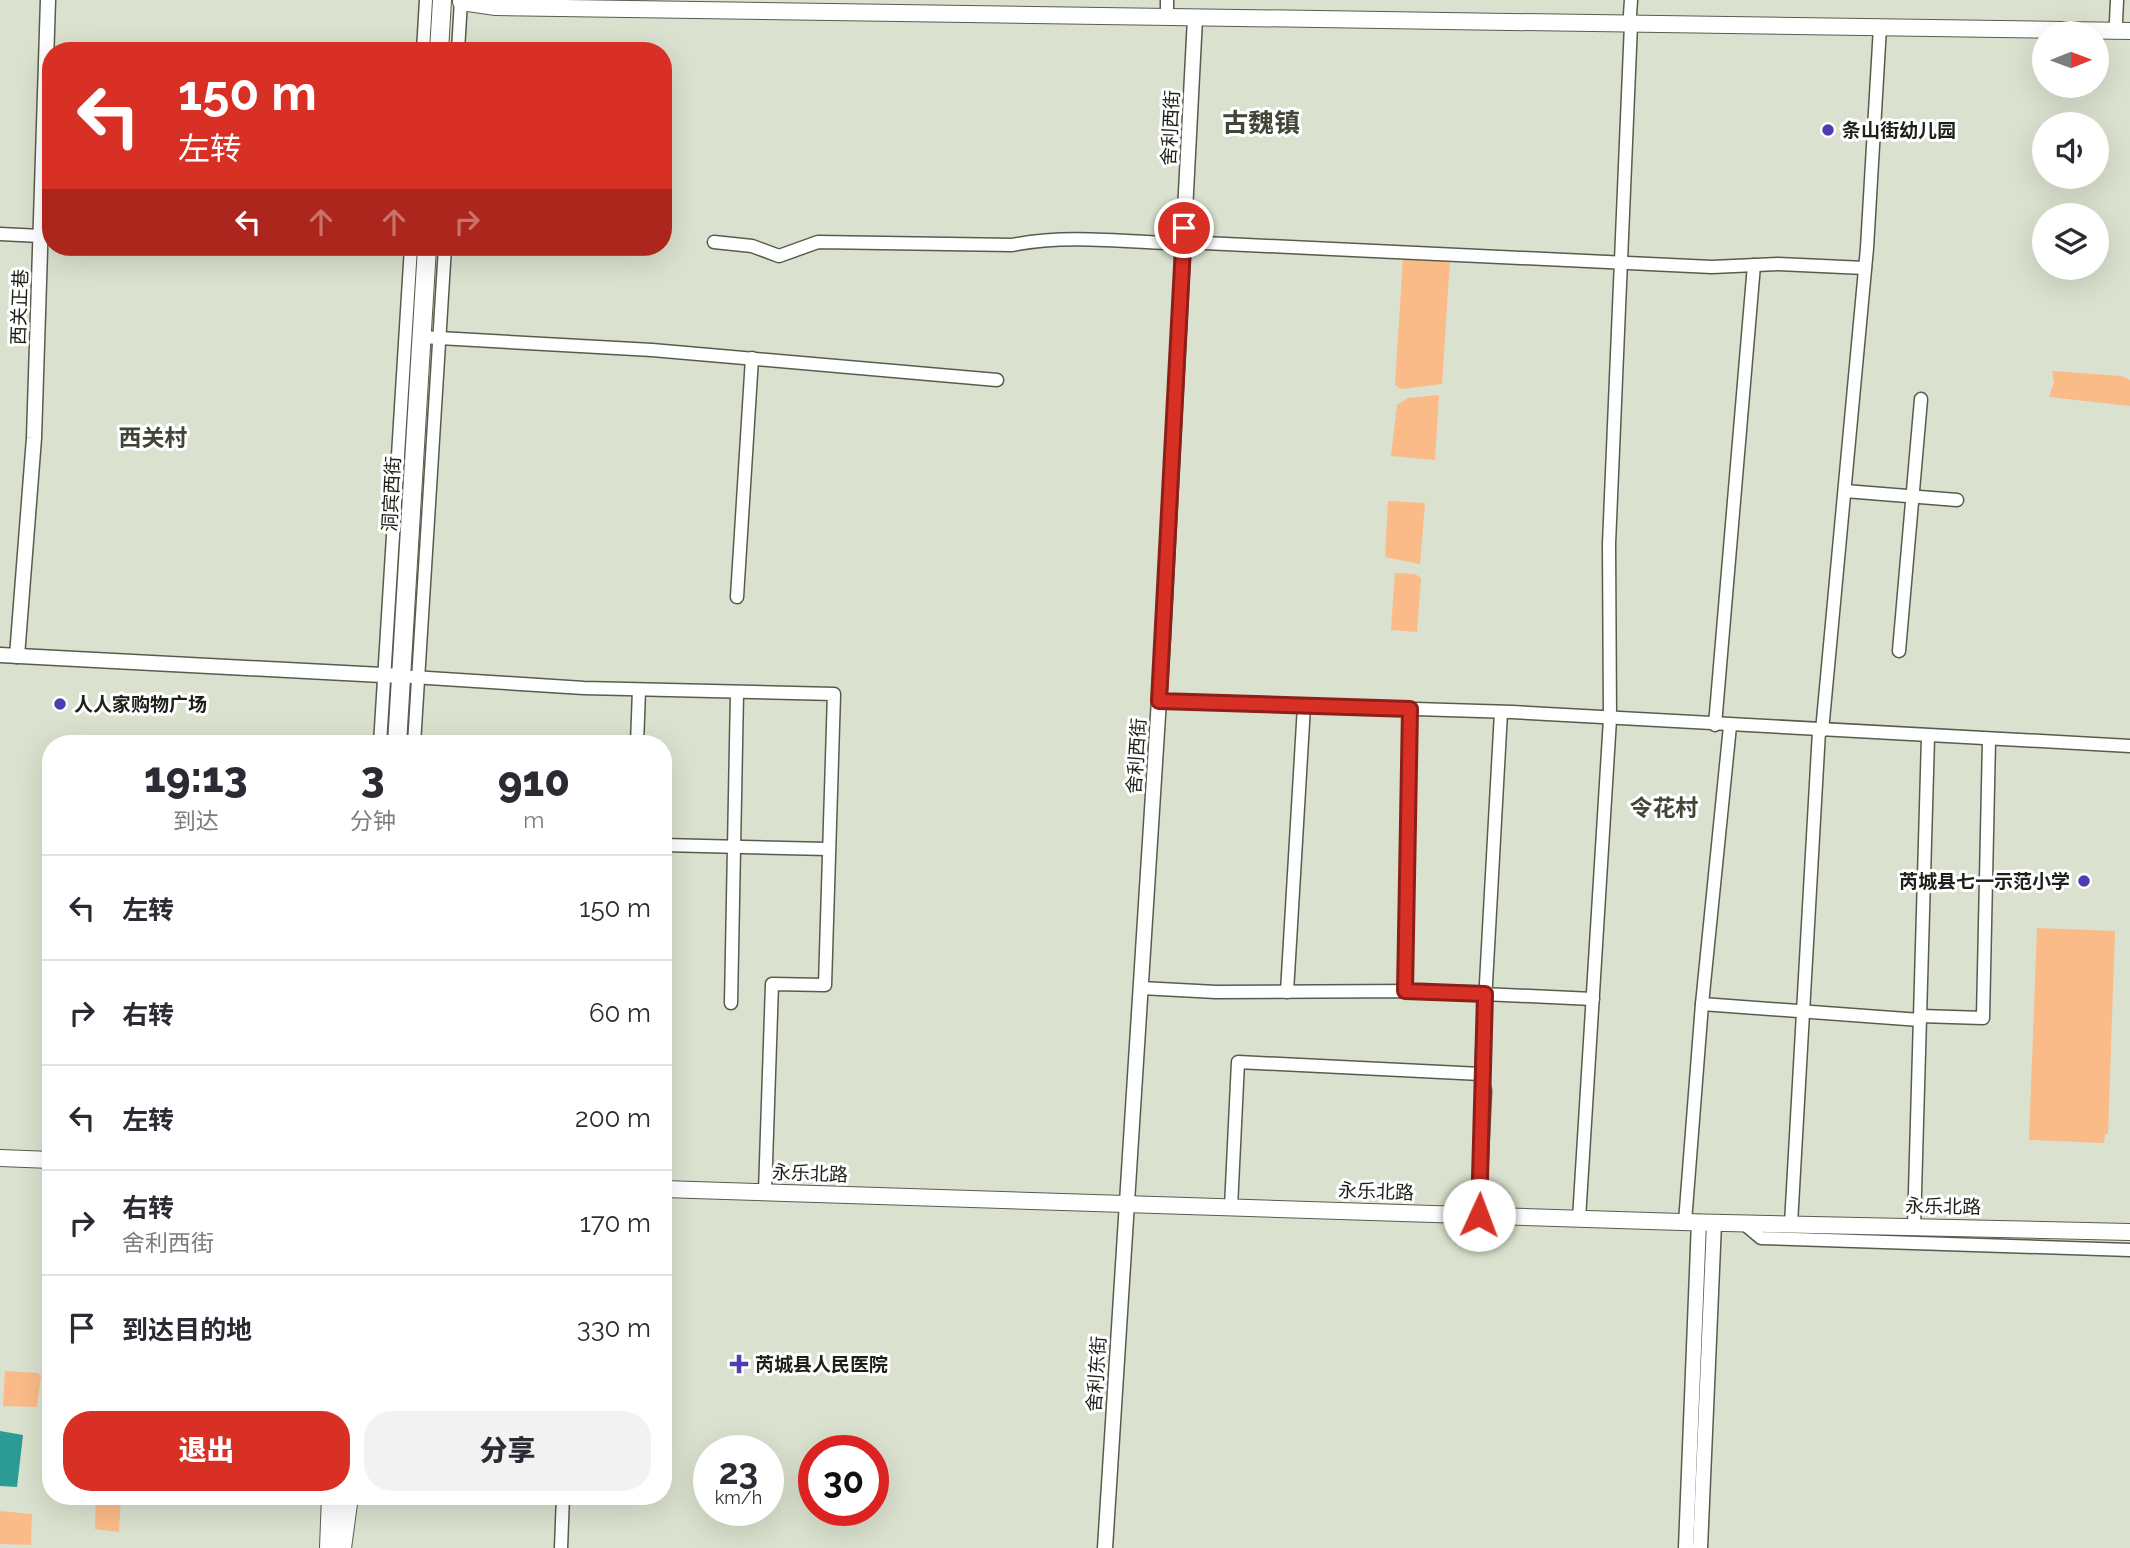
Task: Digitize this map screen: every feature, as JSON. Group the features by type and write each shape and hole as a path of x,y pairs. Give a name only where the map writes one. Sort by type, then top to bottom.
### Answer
{"main road":[{"path":"428,0 479,0"},
{"path":"582,0 1167,5 2125,25"},
{"path":"452,1 496,7 1195,18 1631,13 1880,27 2125,25"},
{"path":"441,42 452,1"},
{"name":"洞宾西街","path":"397,735 400,676 430,338 427,256"},
{"path":"0,1158 42,1160"},
{"name":"永乐北路","path":"672,1189 1579,1219 2130,1232"},
{"path":"329,1548 331,1505"},
{"path":"342,1548 348,1505"}],"street":[{"name":"西关正巷","path":"47,42 48,0"},
{"path":"424,42 428,0"},
{"path":"2117,0 2125,25"},
{"path":"452,1 456,42"},
{"path":"1579,1219 1610,719 1609,544 1631,13"},
{"name":"舍利西街","path":"1127,1203 1159,701 1195,18"},
{"path":"1791,1224 1821,731 1865,268 1880,27"},
{"name":"西关正巷","path":"16,656 34,438 42,202"},
{"path":"0,234 41,236"},
{"path":"714,242 752,246 779,256 818,242 1012,245 1042,239 1712,267 1754,265 1865,268"},
{"path":"411,256 400,676 412,735"},
{"path":"444,256 430,338 752,358 997,380"},
{"path":"1715,725 1754,265"},
{"path":"737,597 752,358"},
{"path":"1899,652 1921,400"},
{"path":"1845,491 1957,500"},
{"path":"0,655 639,690 834,694 827,849 825,985 772,984 765,1192"},
{"path":"383,735 400,676"},
{"path":"637,735 639,690"},
{"path":"732,1003 737,693"},
{"path":"1159,701 1501,712 2130,746"},
{"path":"1287,992 1304,706"},
{"path":"1405,991 1410,709"},
{"path":"1479,1215 1485,1091 1481,1074 1501,712"},
{"path":"1700,1548 1699,1222 1702,1004 1730,726"},
{"path":"1914,1227 1928,737"},
{"path":"1702,1004 1920,1018 1983,1018 1989,740"},
{"path":"672,845 827,849"},
{"path":"1140,988 1287,992 1405,991 1593,999"},
{"path":"1231,1207 1238,1062 1481,1074"},
{"name":"舍利东街","path":"1105,1548 1127,1203"},
{"path":"1686,1548 1699,1222"},
{"path":"1742,1223 1761,1238 2130,1250"},
{"path":"561,1548 563,1505"}],"shaded area":[{"path":"1403,258 1450,260 1442,384 1401,389 1395,385"},
{"path":"2052,371 2121,376 2130,380 2130,406 2049,397 2054,383"},
{"path":"1439,395 1435,460 1391,456 1397,405 1408,398"},
{"path":"1388,501 1425,503 1420,564 1385,557"},
{"path":"1395,573 1415,574 1421,578 1417,632 1391,630"},
{"path":"2037,928 2115,931 2108,1134 2105,1134 2104,1143 2029,1140"},
{"path":"5,1371 38,1373 41,1376 37,1407 3,1406"},
{"path":"96,1505 120,1505 119,1532 95,1529"},
{"path":"0,1511 32,1514 31,1545 0,1544"}],"water":[{"path":"0,1431 23,1435 17,1487 0,1486"}],"place":[{"name":"条山街幼儿园","path":"1828,130"},
{"name":"人人家购物广场","path":"60,704"},
{"name":"芮城县七一示范小学","path":"2084,881"},
{"name":"芮城县人民医院","path":"739,1364"}],"district":[{"name":"古魏镇","path":"1261,123"},
{"name":"西关村","path":"153,438"},
{"name":"令花村","path":"1664,808"}],"route":[{"path":"1184,228 1159,701 1410,709 1405,991 1485,994 1481,1074 1485,1091 1479,1215"}]}
